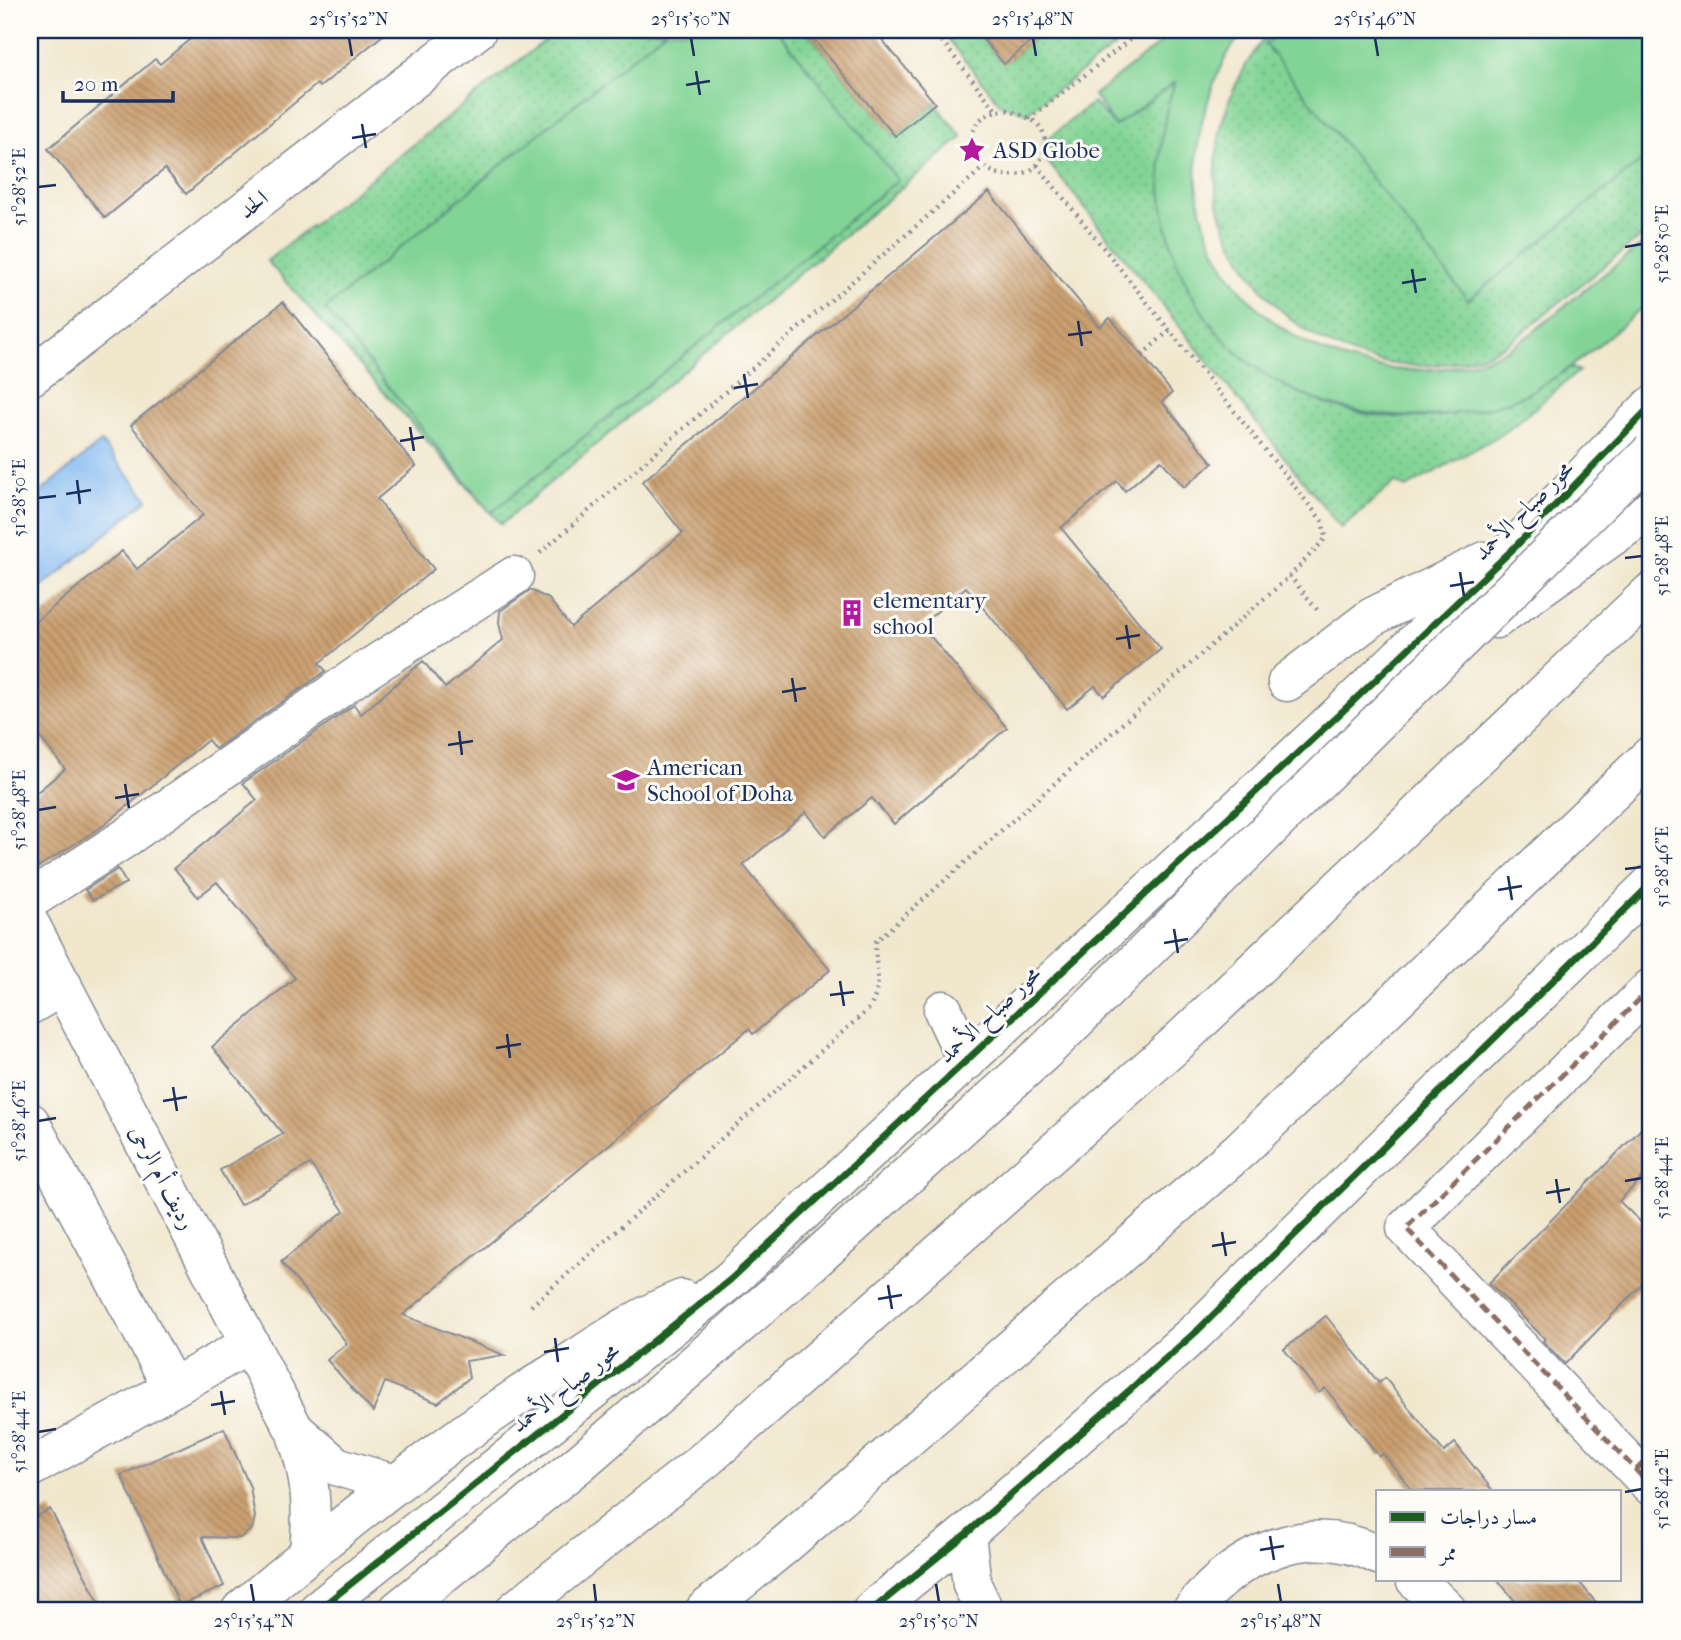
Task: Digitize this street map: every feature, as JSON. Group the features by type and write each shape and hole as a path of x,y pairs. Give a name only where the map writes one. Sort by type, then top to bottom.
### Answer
{"main road":[{"name":"الحد","path":"30,377 477,30"},
{"name":"محور صباح الأحمد","path":"318,1610 730,1280 1387,670 1515,547 1651,406"},
{"path":"398,1610 580,1463 811,1262 1043,1053 1651,452"},
{"path":"1345,709 1369,702 1395,688 1651,509"},
{"path":"1287,682 1357,628 1515,547"},
{"path":"30,900 124,839 360,674 514,576"},
{"path":"515,1610 707,1458 1174,1046 1651,592"},
{"path":"1357,628 1387,670"},
{"path":"705,1610 1240,1150 1651,755"},
{"path":"872,1610 966,1534 1198,1331 1651,884"},
{"name":"رديف أم الرحى","path":"30,924 295,1431 308,1469 312,1517 309,1553"},
{"path":"30,1005 62,986"},
{"path":"1646,1470 1406,1228 1651,988"},
{"path":"943,1010 967,1061"},
{"path":"30,1122 172,1387"},
{"name":"محور صباح الأحمد","path":"241,1610 394,1484 515,1397 651,1311 730,1280"},
{"path":"30,1468 250,1344"},
{"name":"رديف أم الرحى","path":"295,1431 336,1466 394,1484"},
{"path":"357,1610 396,1572 429,1520"},
{"path":"966,1534 972,1585 984,1610"},
{"path":"1192,1610 1212,1585 1239,1564 1270,1549 1303,1542 1337,1543 1376,1554"},
{"path":"1416,1580 1447,1610"}],"path":[{"path":"933,30 996,110"},
{"path":"1029,119 1142,30"},
{"path":"996,110 1007,110 1029,119 1044,133 1043,156 1029,171 1002,175 983,168 972,150 971,139 980,118 996,110"},
{"path":"531,1306 870,1008 880,989 880,978 874,962 876,941 1290,576 1326,538 1322,521 1171,329 1037,165"},
{"path":"514,576 983,168"},
{"path":"1142,355 1171,329"},
{"path":"1290,576 1357,628"}],"green space":[{"path":"558,30 806,30 895,136 935,103 962,137 501,524 267,261"},
{"path":"666,30 777,30 898,180 491,513 325,309"},
{"path":"941,30 975,30 1004,63 1045,30 1069,30 1078,41 1092,30 1136,30 1027,113 1001,105"},
{"path":"1177,30 1246,30 1227,55 1207,104 1196,167 1205,225 1231,276 1269,318 1318,349 1374,366 1434,369 1495,355 1529,335 1651,237 1651,300 1559,375 1538,388 1494,406 1440,415 1387,415 1337,406 1290,388 1248,361 1212,326 1185,281 1167,228 1160,172 1165,118 1175,82 1115,126 1094,95"},
{"path":"1270,30 1651,30 1651,229 1519,335 1499,348 1477,357 1442,364 1407,365 1374,360 1342,350 1313,335 1286,314 1262,289 1242,260 1224,224 1216,186 1218,143 1228,103 1246,65"},
{"path":"1283,30 1651,30 1651,153 1468,300 1265,44"},
{"path":"1176,81 1166,115 1163,174 1174,249 1203,311 1248,360 1304,395 1368,414 1436,416 1505,401 1570,367 1579,371 1507,431 1406,488 1395,482 1341,528 1043,156 1043,143 1093,102 1115,126"}],"water":[{"path":"101,442 148,499 30,597 30,501"}],"building":[{"path":"201,30 389,30 320,87 317,84 186,194 165,169 105,218 48,149 155,59 160,64"},
{"path":"806,30 874,30 935,103 895,136"},
{"path":"975,30 1045,30 1004,64"},
{"path":"989,192 1100,327 1110,318 1142,355 1172,393 1162,402 1213,463 1184,487 1161,460 1125,491 1117,481 1061,528 1161,649 1104,696 1095,686 1067,709 966,587 921,625 1007,728 894,824 872,798 825,836 806,812 743,865 830,970 753,1034 749,1029 403,1315 504,1355 466,1361 469,1378 438,1403 385,1382 373,1412 327,1360 347,1343 281,1262 344,1211 310,1164 240,1205 220,1170 283,1134 212,1047 295,978 217,882 198,897 174,868 257,800 243,783 354,705 361,714 423,661 445,688 503,640 499,623 500,611 530,590 549,599 571,627 683,533 642,482"},
{"path":"283,302 416,466 377,499 434,569 319,663 326,671 215,749 208,740 103,826 30,872 30,798 65,769 30,725 30,626 122,551 137,569 203,515 131,425"},
{"path":"118,869 126,883 93,900 85,890"},
{"path":"1651,1119 1651,1169 1619,1201 1651,1232 1651,1275 1565,1364 1543,1341 1545,1339 1489,1283"},
{"path":"1326,1316 1379,1383 1385,1378 1444,1452 1455,1443 1492,1490 1412,1490 1383,1454 1379,1456 1325,1388 1319,1393 1284,1349"},
{"path":"224,1428 250,1487 255,1517 252,1529 240,1538 202,1537 224,1586 180,1606 121,1475"},
{"path":"50,1509 103,1610 30,1610 30,1520"},
{"path":"1498,1580 1578,1580 1602,1610 1522,1610"}],"marked path":[{"path":"1651,988 1406,1228 1651,1486"},
{"path":"1636,1470 1651,1455"}],"cycle path":[{"path":"318,1610 730,1280 1345,709 1515,547 1651,406"},
{"path":"872,1610 966,1534 1197,1331 1651,884"}],"place":[{"name":"ASD Globe","path":"972,150"},
{"name":"elementary school","path":"852,613"},
{"name":"American School of Doha","path":"626,780"}]}
